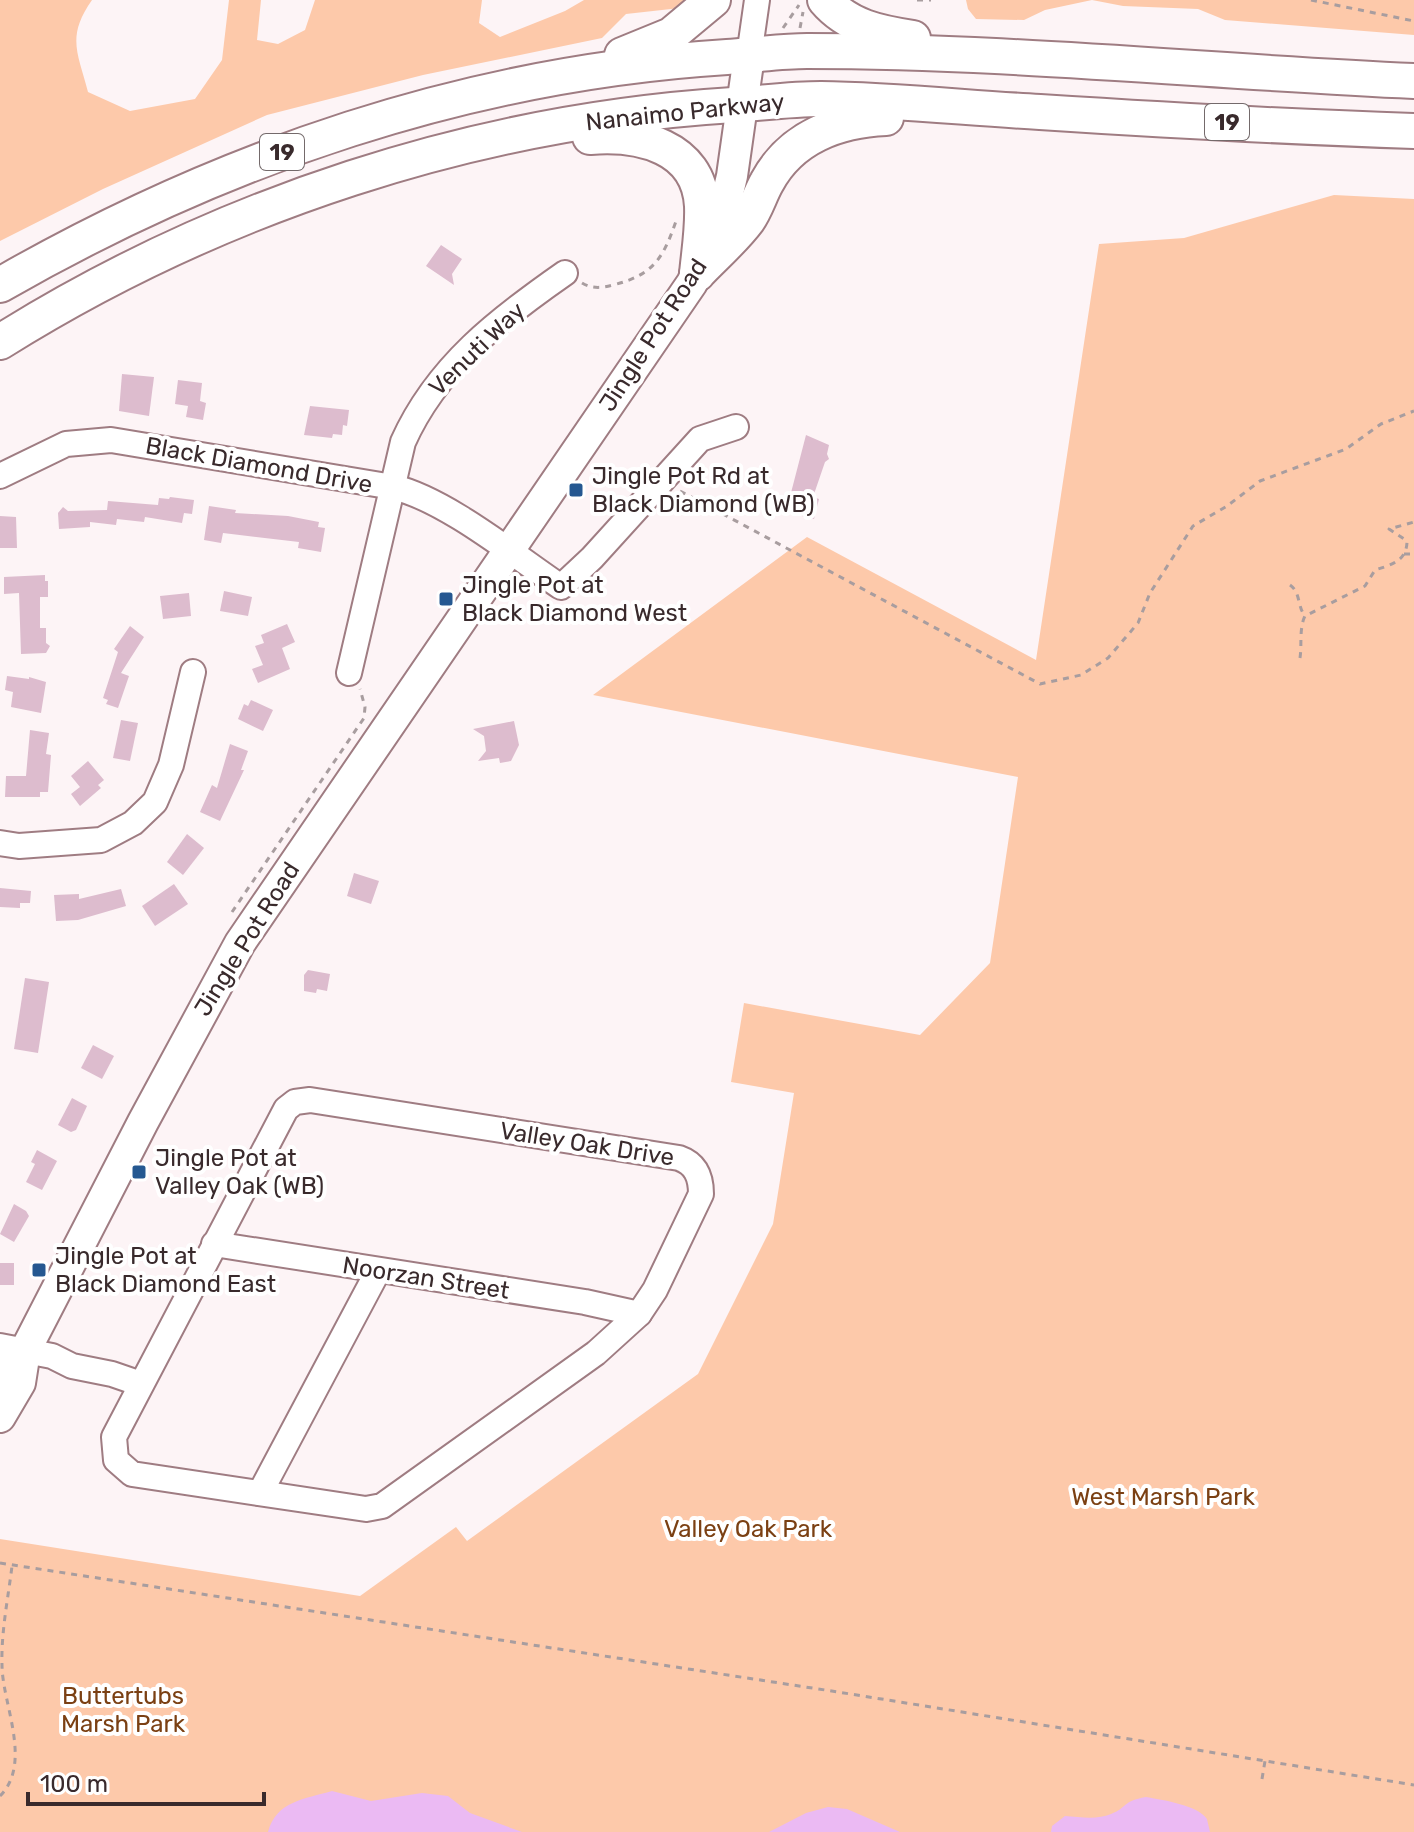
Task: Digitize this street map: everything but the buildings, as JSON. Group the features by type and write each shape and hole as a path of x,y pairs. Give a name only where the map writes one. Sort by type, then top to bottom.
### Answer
{"highway":[{"path":"583,73 671,35 713,0"},
{"path":"825,0 835,13 872,32 1044,58"},
{"name":"Nanaimo Parkway","path":"0,285 70,245 171,196 272,155 416,109 501,88 583,73 675,60 807,51 1044,58 1414,81"},
{"path":"502,137 550,112 720,77 749,56"},
{"path":"742,104 762,82 780,73 799,70 871,72 1044,58"},
{"name":"Nanaimo Parkway","path":"0,342 110,279 245,217 388,167 502,137 634,114 817,99 1414,131"},
{"path":"697,274 749,219 768,179 786,155 814,134 841,124 874,119 1040,112"},
{"path":"502,137 550,141 626,136 642,139 673,153 684,162 692,175 702,204 697,274"}],"main road":[{"name":"Jingle Pot Road","path":"0,1376 240,943 697,274 722,218 732,176 749,56"},
{"name":"Jingle Pot Road","path":"0,1417 20,1383 13,1349"}],"street":[{"name":"Jingle Pot Road","path":"749,56 757,0"},
{"name":"Venuti Way","path":"349,673 403,442 415,416 434,386 503,316 565,273"},
{"path":"508,551 561,587 592,558 700,439 736,427"},
{"name":"Black Diamond Drive","path":"0,476 66,444 111,440 413,491 508,551"},
{"path":"0,843 19,846 101,840 133,823 155,802 171,765 193,672"},
{"name":"Valley Oak Drive","path":"302,1101 679,1158 692,1165 701,1182 701,1194 655,1290 639,1314 596,1353 382,1506 366,1509 132,1474 116,1460 114,1437 214,1244 286,1109 302,1101"},
{"name":"Noorzan Street","path":"214,1244 585,1302 639,1314"},
{"path":"260,1493 378,1271"},
{"path":"13,1349 52,1356 72,1366 141,1384"}],"path":[{"path":"779,30 803,0"},
{"path":"799,35 803,0"},
{"path":"917,0 931,0"},
{"path":"1311,0 1414,21"},
{"path":"565,273 587,286 597,288 640,276 649,271 663,254 677,219"},
{"path":"663,482 1040,684 1081,675 1108,658 1138,623 1150,593 1193,526 1260,481 1346,449 1381,424 1414,411"},
{"path":"1300,658 1301,624 1305,616 1365,586 1375,570 1393,566 1404,554 1407,541 1389,529 1414,522"},
{"path":"1404,554 1414,554"},
{"path":"1290,585 1298,593 1305,616"},
{"path":"0,1563 838,1692 1414,1785"},
{"path":"0,1796 14,1770 15,1736 1,1669 12,1566"},
{"path":"1262,1779 1265,1761"}],"green space":[{"path":"0,0 92,0 79,24 76,45 88,92 130,111 195,99 222,60 229,0 261,0 257,40 278,44 305,30 315,0 482,0 479,23 500,37 565,11 584,0 696,0 689,7 626,14 602,38 423,75 267,115 103,189 0,241"},
{"path":"966,0 1092,0 1045,10 1024,20 976,19 968,9"},
{"path":"1092,0 1414,0 1414,35 1225,20 1198,9 1123,6"},
{"name":"West Marsh Park","path":"1334,195 1414,199 1414,1832 0,1832 0,1539 360,1596 456,1527 467,1541 698,1374 773,1224 794,1093 731,1082 744,1003 920,1035 990,963 1018,777 593,695 807,537 1036,660 1099,244 1184,238"}],"shaded area":[{"path":"332,1791 371,1801 422,1793 448,1796 470,1813 522,1832 268,1832 272,1822 285,1808 302,1799"},
{"path":"1146,1797 1196,1810 1207,1819 1210,1832 1051,1832 1052,1826 1065,1816 1106,1816 1133,1800"},
{"path":"828,1807 847,1809 900,1832 769,1832 806,1813"}],"place":[{"name":"Jingle Pot Rd at Black Diamond (WB)","path":"576,490"},
{"name":"Jingle Pot at Black Diamond West","path":"446,599"},
{"name":"Jingle Pot at Valley Oak (WB)","path":"139,1172"},
{"name":"Jingle Pot at Black Diamond East","path":"39,1270"}],"park label":[{"name":"Valley Oak Park","path":"748,1529"},
{"name":"Buttertubs Marsh Park","path":"123,1710"}]}
